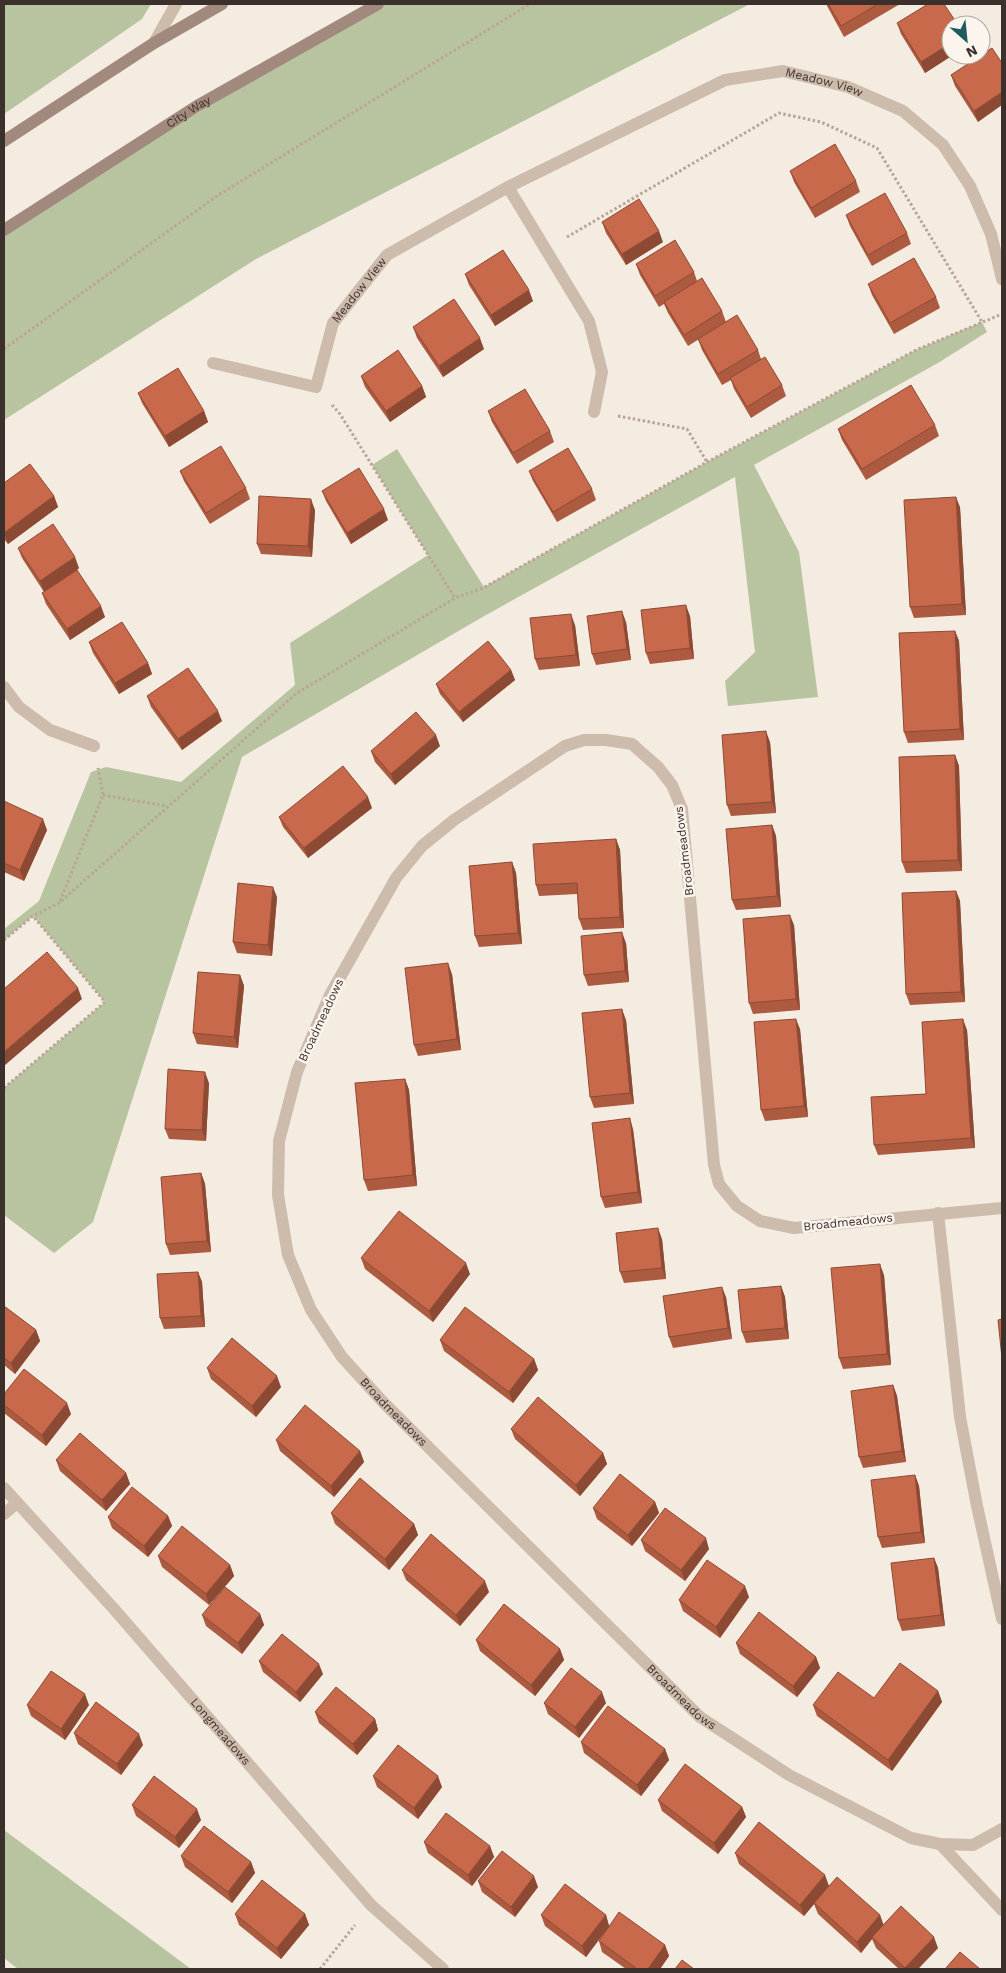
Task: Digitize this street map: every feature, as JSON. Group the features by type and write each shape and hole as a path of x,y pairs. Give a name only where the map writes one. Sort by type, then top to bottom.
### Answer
{"main road":[{"path":"4,141 154,43 222,4"},
{"name":"City Way","path":"4,230 197,106 378,4"}],"street":[{"path":"154,43 176,4"},
{"name":"Meadow View","path":"316,387 332,323 388,255 508,187 725,80 783,72 848,87 903,111 943,145 970,186 991,234 1002,279"},
{"path":"508,187 589,321 602,372 594,412"},
{"path":"212,363 316,387"},
{"path":"4,687 20,707 50,730 94,746"},
{"name":"Broadmeadows","path":"1002,1208 794,1228 760,1221 737,1206 719,1184 714,1165 682,809 672,785 658,767 632,744 606,740 584,740 565,746 454,820 422,846 396,878 330,995 297,1072 279,1141 278,1195 288,1255 311,1310 342,1356 382,1402 700,1717 789,1775 911,1838 940,1844 973,1845 1002,1830"},
{"path":"938,1213 960,1417 1002,1619"},
{"name":"Longmeadows","path":"4,1488 114,1609 372,1905 443,1969"},
{"path":"4,1514 17,1503"},
{"path":"940,1844 1002,1910"}],"path":[{"path":"4,349 217,196 530,4"},
{"path":"546,249 779,113 822,122 877,148 982,322"},
{"path":"4,940 33,916 59,903 297,693 455,598 483,588 707,462 916,350 1002,314"},
{"path":"316,387 340,414 455,598"},
{"path":"594,412 687,429 707,462"},
{"path":"59,903 103,795 94,746"},
{"path":"103,795 167,806"},
{"path":"4,1088 105,1002 33,916"},
{"path":"320,1969 372,1905"}],"green space":[{"path":"4,4 151,4 142,19 4,114"},
{"path":"378,4 750,4 256,259 4,420 4,230"},
{"path":"982,322 987,332 938,363 754,465 799,552 818,697 728,706 725,681 755,652 735,477 486,615 242,757 93,1222 54,1253 4,1215 4,1088 105,1002 33,916 4,940 4,929 39,901 91,772 106,767 181,782 295,685 290,643 428,555 372,465 397,449 484,587 707,462 916,350"},
{"path":"4,1830 191,1969 18,1969 4,1958"}],"building":[{"path":"828,4 878,4 841,26"},
{"path":"928,4 944,4 951,15 941,15 941,49 921,62 897,23"},
{"path":"991,49 1002,63 1002,92 974,111 951,75 966,65 991,65"},
{"path":"835,144 856,181 811,208 790,171"},
{"path":"885,193 907,233 868,255 846,215"},
{"path":"639,199 659,231 622,254 602,222"},
{"path":"675,240 694,272 655,296 636,264"},
{"path":"503,250 529,290 491,315 465,274"},
{"path":"914,258 936,297 890,323 868,284"},
{"path":"702,278 722,311 684,335 664,302"},
{"path":"454,299 480,338 439,366 413,327"},
{"path":"737,315 758,350 718,374 698,339"},
{"path":"398,350 422,386 386,411 361,376"},
{"path":"765,357 782,385 747,407 730,378"},
{"path":"178,368 204,411 165,436 138,393"},
{"path":"911,385 935,425 862,469 838,429"},
{"path":"525,389 550,431 513,453 488,411"},
{"path":"221,446 246,488 206,513 180,471"},
{"path":"568,448 592,489 553,512 529,471"},
{"path":"30,464 54,496 4,533 4,483"},
{"path":"359,468 384,509 347,533 322,491"},
{"path":"259,496 311,499 308,546 257,544"},
{"path":"956,497 962,604 910,607 904,500"},
{"path":"53,524 75,557 40,581 18,548"},
{"path":"77,570 101,606 67,629 42,593"},
{"path":"686,605 690,648 646,653 641,610"},
{"path":"622,611 627,649 592,654 587,616"},
{"path":"571,614 576,655 535,659 530,618"},
{"path":"122,622 148,663 115,683 89,642"},
{"path":"955,631 960,729 904,732 899,633"},
{"path":"488,641 511,670 459,712 436,684"},
{"path":"188,668 218,711 178,739 147,696"},
{"path":"416,712 436,735 391,774 371,751"},
{"path":"766,731 772,802 727,805 722,735"},
{"path":"955,755 958,860 902,862 899,757"},
{"path":"343,766 368,797 304,848 279,817"},
{"path":"4,801 43,819 20,870 4,863"},
{"path":"772,825 777,896 732,900 726,829"},
{"path":"616,839 620,917 579,919 577,883 536,885 533,844"},
{"path":"512,862 518,933 475,936 469,866"},
{"path":"238,883 273,887 268,945 233,942"},
{"path":"956,891 961,992 906,994 902,893"},
{"path":"790,915 796,999 749,1003 743,919"},
{"path":"622,932 625,971 584,975 581,936"},
{"path":"47,952 78,988 4,1052 4,989"},
{"path":"448,963 457,1039 414,1045 405,968"},
{"path":"198,972 240,975 234,1037 193,1033"},
{"path":"622,1009 630,1093 590,1097 582,1013"},
{"path":"796,1019 804,1106 761,1110 754,1022"},
{"path":"963,1019 971,1138 874,1145 871,1097 926,1094 922,1022"},
{"path":"168,1069 205,1072 202,1130 165,1129"},
{"path":"405,1079 413,1175 364,1180 355,1083"},
{"path":"630,1118 638,1192 601,1197 592,1123"},
{"path":"201,1173 207,1241 166,1244 161,1177"},
{"path":"399,1211 466,1263 429,1311 361,1258"},
{"path":"658,1228 662,1268 620,1272 616,1233"},
{"path":"880,1264 887,1354 839,1358 831,1268"},
{"path":"198,1272 201,1316 160,1318 157,1274"},
{"path":"781,1286 785,1328 742,1332 738,1290"},
{"path":"722,1287 728,1328 669,1337 663,1296"},
{"path":"4,1306 36,1330 11,1363 4,1358"},
{"path":"465,1307 534,1359 509,1392 440,1340"},
{"path":"1002,1319 1002,1358 998,1320"},
{"path":"232,1338 277,1376 252,1406 207,1368"},
{"path":"24,1369 67,1403 42,1435 4,1405 4,1394"},
{"path":"893,1385 902,1451 859,1457 851,1391"},
{"path":"538,1397 603,1453 576,1485 511,1429"},
{"path":"305,1405 360,1451 331,1486 276,1440"},
{"path":"80,1433 126,1473 102,1500 56,1460"},
{"path":"620,1474 655,1502 628,1535 593,1508"},
{"path":"915,1475 921,1532 878,1537 871,1480"},
{"path":"360,1478 414,1524 385,1559 331,1513"},
{"path":"132,1487 168,1516 144,1546 108,1517"},
{"path":"665,1508 706,1538 681,1570 641,1540"},
{"path":"182,1526 230,1565 206,1594 158,1556"},
{"path":"431,1534 485,1581 456,1615 402,1570"},
{"path":"934,1558 941,1615 898,1620 891,1563"},
{"path":"707,1560 745,1586 716,1627 679,1600"},
{"path":"225,1587 260,1614 238,1643 202,1615"},
{"path":"504,1604 560,1649 531,1685 476,1640"},
{"path":"759,1612 816,1657 793,1686 736,1643"},
{"path":"282,1634 319,1664 296,1692 259,1661"},
{"path":"900,1663 938,1691 888,1760 813,1705 838,1672 874,1698"},
{"path":"571,1668 602,1692 575,1727 544,1703"},
{"path":"51,1671 85,1694 61,1729 27,1705"},
{"path":"336,1687 375,1719 353,1744 315,1712"},
{"path":"96,1702 139,1734 117,1764 74,1733"},
{"path":"608,1706 665,1749 637,1785 581,1742"},
{"path":"398,1745 438,1776 414,1808 373,1776"},
{"path":"685,1764 742,1807 714,1843 658,1800"},
{"path":"154,1776 197,1809 175,1837 132,1805"},
{"path":"446,1813 490,1846 468,1875 424,1842"},
{"path":"759,1822 825,1875 800,1905 735,1853"},
{"path":"204,1826 251,1862 228,1892 181,1856"},
{"path":"502,1851 534,1876 511,1907 478,1881"},
{"path":"837,1877 880,1915 857,1942 814,1903"},
{"path":"262,1880 305,1914 277,1948 235,1914"},
{"path":"565,1884 606,1915 582,1946 541,1915"},
{"path":"901,1906 934,1937 905,1968 872,1937"},
{"path":"619,1912 665,1945 648,1969 637,1969 599,1941"},
{"path":"960,1952 980,1969 945,1969"},
{"path":"682,1960 694,1969 675,1969"}]}
